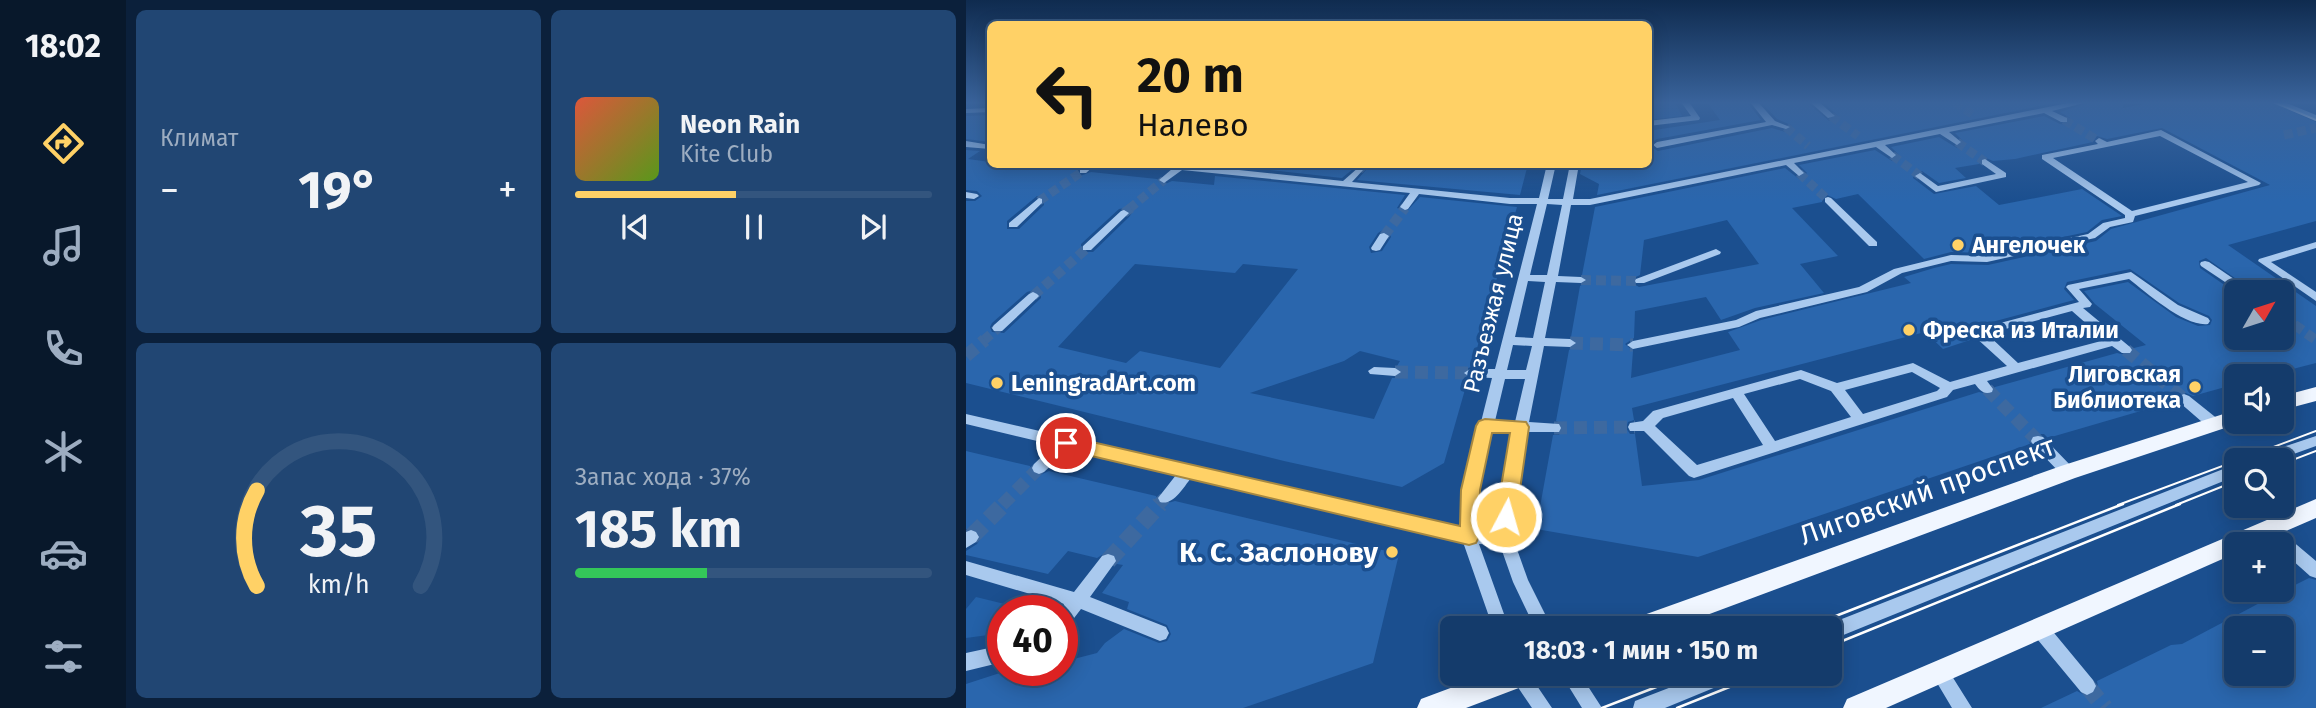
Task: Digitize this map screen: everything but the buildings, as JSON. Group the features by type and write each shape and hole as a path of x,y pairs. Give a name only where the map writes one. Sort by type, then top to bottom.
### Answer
{"main road":[{"path":"2294,400 2316,394"},
{"name":"Лиговский проспект","path":"1674,616 2068,472 2224,421"},
{"path":"2262,532 2316,508"},
{"path":"1856,708 2039,628 2224,553"},
{"path":"1430,708 1488,686"}],"street":[{"path":"1657,145 1709,135"},
{"path":"1164,180 1179,168 1212,168 1415,193 1542,203 1590,202 1921,135"},
{"path":"1948,135 1957,142"},
{"path":"2149,135 2045,157 2130,214 2256,183 2165,135"},
{"path":"1858,136 1892,155"},
{"path":"966,144 987,147"},
{"path":"1808,146 1820,155"},
{"path":"1788,162 1800,173"},
{"path":"1920,176 1936,189 2003,175 1986,162"},
{"path":"1083,171 1087,168"},
{"name":"Разъезжая улица","path":"1469,537 1471,490 1485,426 1551,168"},
{"path":"1538,616 1504,538 1507,496 1574,168"},
{"path":"1344,185 1359,170"},
{"path":"1405,207 1415,193"},
{"path":"1828,200 1873,244"},
{"path":"1013,225 1039,201"},
{"path":"1087,248 1124,214"},
{"path":"1633,345 1739,323 1756,315 1863,290 1898,271 1951,258 1987,259 2091,236 2107,225 2130,220 2130,214"},
{"path":"1376,248 1384,236"},
{"path":"2316,245 2263,261 2316,297"},
{"path":"1640,281 1716,252"},
{"path":"2205,264 2229,280"},
{"path":"2016,368 1978,333 2086,304 2072,287 2131,275 2174,308 2204,321"},
{"path":"1523,278 1581,280"},
{"path":"998,328 1033,296"},
{"path":"2074,307 2126,350"},
{"path":"1507,341 1570,343"},
{"path":"1860,419 1836,388 1801,374 1658,414 1641,426 1694,472 1942,394 1949,387 2114,341"},
{"path":"1836,388 1913,367 1949,387"},
{"path":"1374,371 1395,372"},
{"path":"1470,373 1531,375"},
{"path":"1977,379 1987,389"},
{"path":"1736,392 1772,447"},
{"path":"2184,399 2214,424"},
{"path":"966,419 1469,537 1504,538"},
{"path":"1485,426 1554,428"},
{"path":"2038,441 2068,472"},
{"path":"2294,449 2316,441"},
{"path":"1039,468 1066,443"},
{"path":"1165,498 1188,471"},
{"path":"1842,627 2224,475"},
{"path":"2267,529 2316,571"},
{"path":"1469,537 1497,616"},
{"path":"1078,599 1108,561"},
{"path":"966,568 1060,595"},
{"path":"1078,600 1160,633"},
{"path":"2039,628 2087,686"},
{"path":"966,662 987,657"},
{"path":"1939,671 1963,708"},
{"path":"1528,686 1544,708"},
{"path":"1578,686 1593,708"},
{"path":"1642,708 1697,686"}],"shaded area":[{"path":"976,597 987,600 987,635 966,638 966,609"}],"tunnel":[{"path":"1795,135 1808,146"},
{"path":"2089,135 2099,141"},
{"path":"1957,142 1985,162"},
{"path":"1892,155 1920,176"},
{"path":"1039,201 1083,171"},
{"path":"1799,173 1828,200"},
{"path":"1129,209 1164,180"},
{"path":"1124,213 1131,208"},
{"path":"1384,236 1405,208"},
{"path":"1033,296 1087,248"},
{"path":"1581,280 1640,281"},
{"path":"2294,324 2316,340"},
{"path":"983,341 998,328"},
{"path":"966,356 985,340"},
{"path":"1570,343 1633,345"},
{"path":"2126,350 2184,399"},
{"path":"1395,372 1470,373"},
{"path":"1987,389 2038,441"},
{"path":"1554,428 1635,427"},
{"path":"1002,505 1039,468"},
{"path":"1158,505 1165,498"},
{"path":"971,537 1004,504"},
{"path":"1108,561 1160,504"},
{"path":"2087,686 2105,708"}],"tram line":[{"path":"2118,505 2316,431"},
{"path":"2294,459 2316,451"},
{"path":"2176,505 2224,486"},
{"path":"1836,616 2123,504"},
{"path":"1842,641 2180,504"},
{"path":"1602,708 1659,686"},
{"path":"1677,708 1732,686"}],"place":[{"name":"Ангелочек","path":"1958,245"},
{"name":"Фреска из Италии","path":"1909,330"},
{"name":"LeningradArt.com","path":"997,383"},
{"name":"Лиговская Библиотека","path":"2195,387"},
{"name":"К. С. Заслонову","path":"1392,552"}],"route":[{"path":"1066,443 1469,537 1471,490 1485,426 1520,427 1507,496 1506,517"}]}
